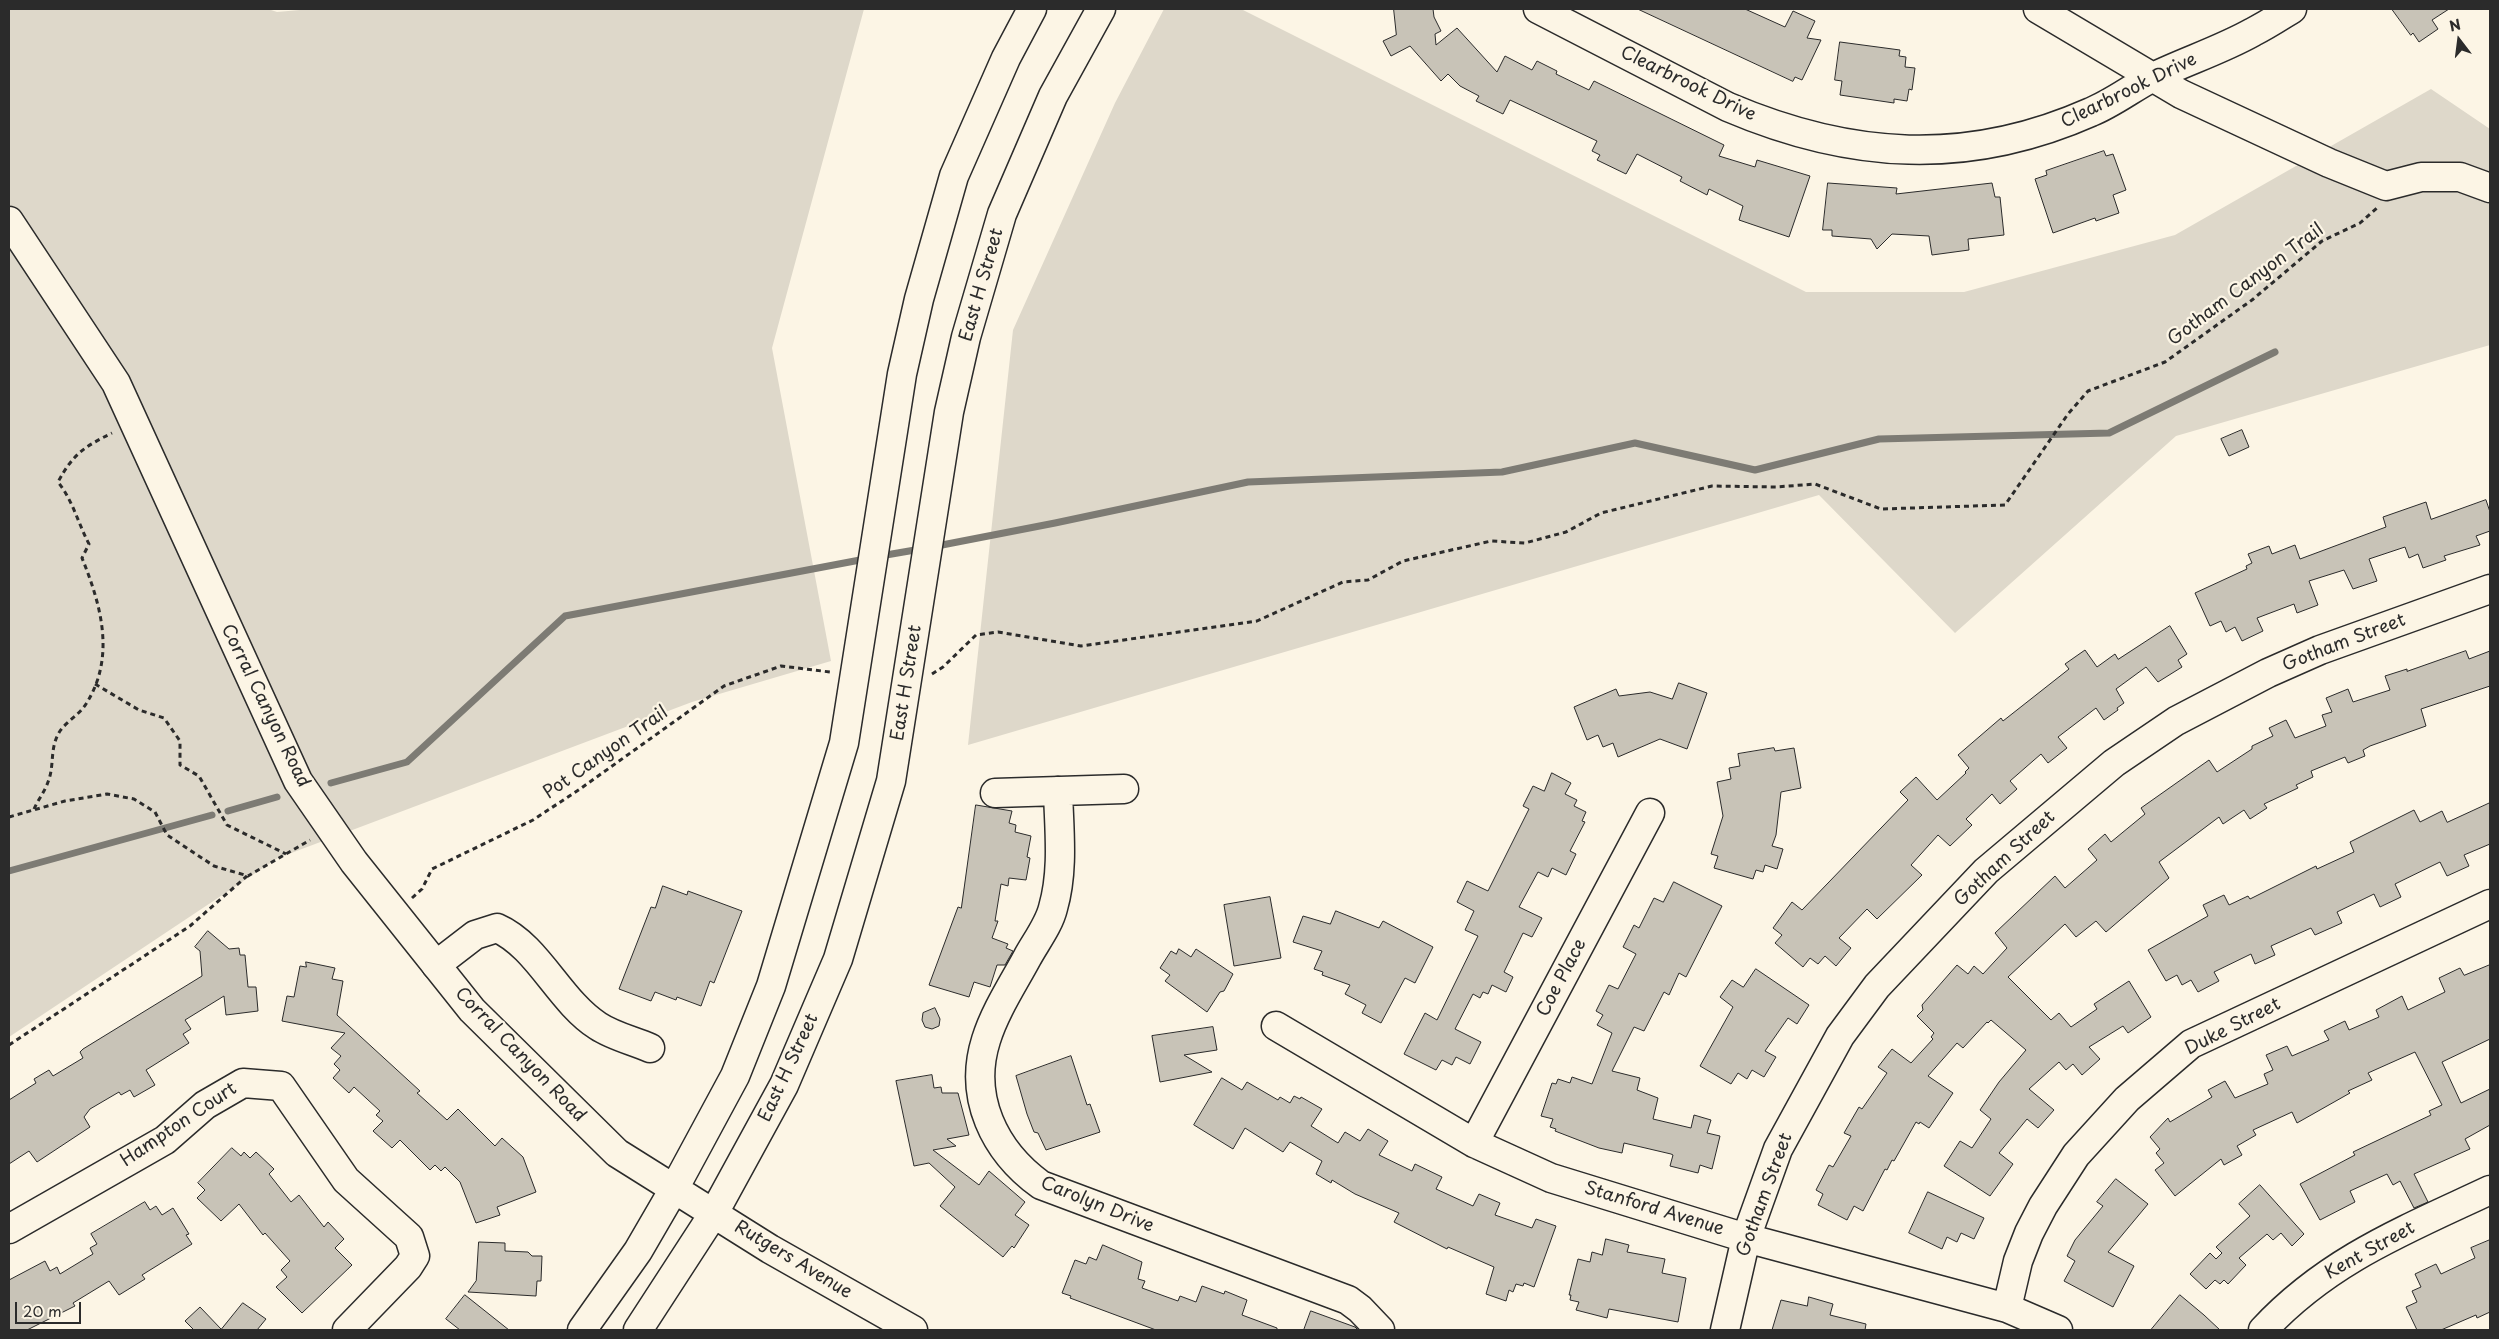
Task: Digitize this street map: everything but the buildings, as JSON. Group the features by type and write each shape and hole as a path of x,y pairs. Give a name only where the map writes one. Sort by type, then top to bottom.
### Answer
{"street":[{"path":"582,1330 638,1251 674,1188 735,1076 771,986 844,743 902,374 919,299 954,176 1006,58 1032,9"},
{"name":"East H Street","path":"638,1330 714,1213 784,1085 838,959 891,781 949,412 972,318 1002,214 1053,96 1101,9"},
{"name":"Clearbrook Drive","path":"1538,9 1751,117 1830,142 1863,147 1929,150 1995,143 2047,129 2078,118 2123,96 2152,78 2253,33 2292,9"},
{"path":"2038,9 2152,78 2329,163 2386,186 2422,177 2460,176 2490,188"},
{"name":"Corral Canyon Road","path":"9,221 116,382 298,781 395,913 472,1010 617,1153 674,1188"},
{"name":"Gotham Street","path":"1725,1330 1746,1238 1778,1149 1840,1036 1877,986 1986,871 2114,763 2176,721 2268,673 2320,650 2490,589"},
{"path":"995,793 1124,789"},
{"name":"Carolyn Drive","path":"1058,791 1060,870 1053,909 993,1022 982,1056 980,1074 984,1109 999,1145 1025,1174 1040,1185 1348,1300 1366,1314 1380,1330"},
{"name":"Coe Place","path":"1474,1143 1650,813"},
{"name":"Duke Street","path":"2007,1308 2018,1262 2030,1233 2043,1206 2076,1155 2127,1099 2191,1044 2490,904"},
{"path":"436,964 475,935 497,928 513,935 566,996 598,1026 650,1048"},
{"name":"Stanford Avenue","path":"1276,1026 1474,1143 1551,1178 1746,1238 2007,1308 2058,1330"},
{"name":"Hampton Court","path":"9,1229 165,1140 205,1105 243,1083 282,1086 346,1180 409,1237 414,1256 408,1267 347,1330"},
{"name":"Rutgers Avenue","path":"674,1188 770,1249 913,1330"},
{"name":"Kent Street","path":"2263,1330 2301,1292 2336,1267 2368,1248 2490,1190"}],"path":[{"name":"Gotham Canyon Trail","path":"906,689 943,667 976,635 998,632 1081,646 1257,621 1343,582 1368,580 1403,561 1490,542 1525,543 1566,532 1601,513 1712,486 1776,487 1815,484 1881,509 2005,505 2064,421 2088,391 2166,362 2252,300 2322,240 2360,223 2382,204"},
{"path":"34,809 49,781 51,750 60,731 87,704 95,684 98,676 104,633 98,599 82,558 89,544 80,528 68,494 58,482 68,462 83,448 134,423"},
{"name":"Pot Canyon Trail","path":"395,913 422,889 432,869 533,820 588,784 724,686 780,666 854,677"},
{"path":"95,684 139,710 164,718 180,741 180,765 199,776 227,825 286,854"},
{"path":"9,818 65,801 107,794 134,800 155,812 167,835 214,866 248,876"},
{"path":"9,1045 190,926 248,876 331,828"}],"shaded area":[{"path":"9,9 268,9 277,12 311,9 864,9 772,348 831,661 692,702 278,858 9,1037"},
{"path":"1164,9 1241,9 1806,292 1964,292 2175,235 2431,89 2490,129 2490,345 2176,436 1955,633 1819,495 968,745 1013,330 1115,103"}],"waterway":[{"path":"942,545 1248,482 1502,472 1635,443 1755,470 1879,439 2109,433 2275,352"},
{"path":"886,555 915,550"},
{"path":"331,783 407,762 565,616 860,560"},
{"path":"228,811 277,797"},
{"path":"9,871 212,815"}]}
